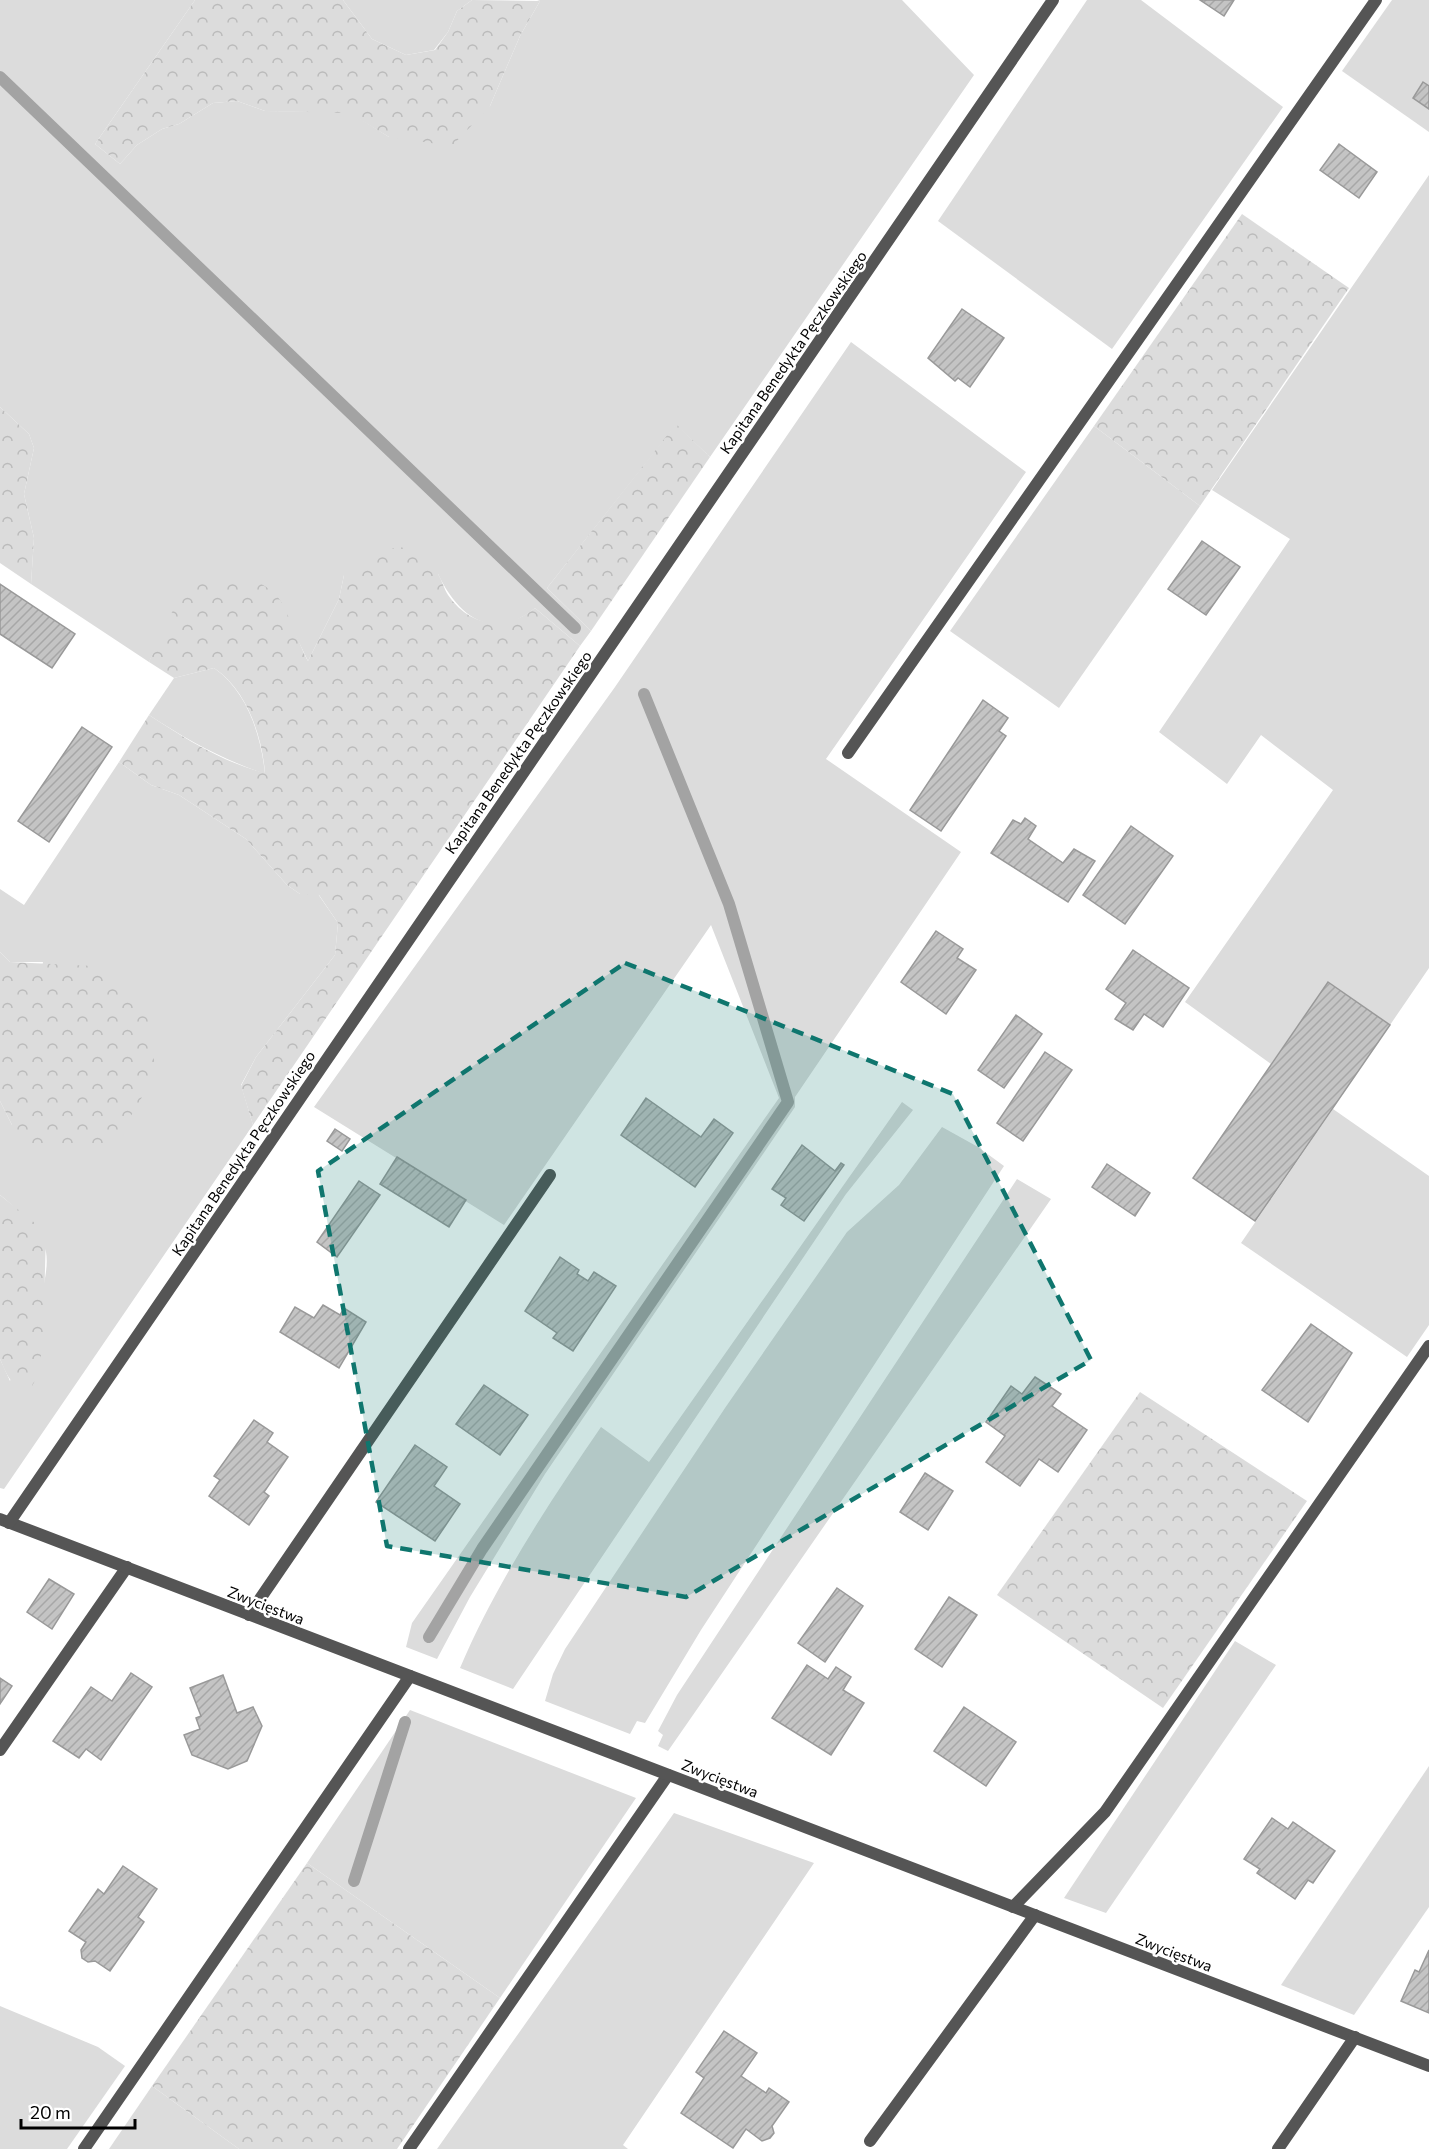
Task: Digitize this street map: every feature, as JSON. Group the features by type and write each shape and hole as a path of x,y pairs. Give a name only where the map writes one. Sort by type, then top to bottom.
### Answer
{"street":[{"name":"Kapitana Benedykta Pęczkowskiego","path":"5,1521 1053,0"},
{"path":"848,753 1376,0"},
{"path":"249,1615 550,1174"},
{"path":"1013,1907 1105,1812 1429,1346"},
{"name":"Zwycięstwa","path":"5,1521 1429,2066"},
{"path":"0,1750 127,1567"},
{"path":"84,2149 410,1676"},
{"path":"409,2149 669,1775"},
{"path":"870,2141 1035,1915"},
{"path":"1278,2149 1355,2037"}],"highlighted area":[{"path":"625,963 953,1094 1091,1360 686,1597 387,1546 318,1171"}],"green space":[{"path":"0,0 195,0 95,144 120,164 137,145 162,129 179,124 213,103 237,101 265,111 349,112 389,137 490,106 520,36 540,1 537,0 902,0 974,75 710,457 676,425 547,588 591,631 580,646 535,608 505,623 491,624 478,620 456,602 438,574 344,575 339,599 308,661 293,630 176,607 149,662 31,584 34,538 24,494 34,448 29,434 0,407"},
{"path":"195,0 343,0 372,39 406,55 435,50 448,32 457,11 472,0 540,1 520,36 490,106 452,146 389,137 349,113 265,111 237,101 213,103 179,124 162,129 137,145 120,164 95,144"},
{"path":"343,0 472,0 457,11 448,32 434,50 406,55 372,39"},
{"path":"1087,0 1141,0 1283,107 1112,349 938,221"},
{"path":"1392,0 1429,0 1429,132 1342,71"},
{"path":"1429,175 1429,968 1390,1025 1328,982 1271,1064 1185,1002 1333,790 1261,735 1227,784 1159,732 1290,539 1212,490"},
{"path":"1242,214 1349,288 1200,506 1094,426"},
{"path":"851,342 1026,472 826,759 961,852 795,1097 795,1107 545,1474 470,1597 437,1659 406,1647 412,1623 779,1098 711,925 504,1225 314,1107 615,687"},
{"path":"0,407 29,434 34,448 24,494 34,538 31,584 0,563"},
{"path":"676,424 710,457 591,631 547,588"},
{"path":"1094,426 1200,506 1059,708 950,631"},
{"path":"406,547 435,570 448,595 457,606 477,620 488,623 512,621 535,608 580,646 253,1125 241,1086 256,1057 335,955 338,923 319,895 300,894 287,885 246,839 179,795 151,785 119,762 149,715 219,756 265,773 260,744 251,715 244,701 226,677 214,668 174,678 149,662 170,615 189,590 201,581 217,577 235,577 257,582 267,587 280,600 308,661 339,599 344,575 379,550"},
{"path":"214,668 226,678 244,701 256,729 265,774 205,748 149,715 174,678"},
{"path":"119,762 151,785 179,795 246,839 287,885 300,894 318,894 338,923 335,955 256,1057 241,1085 253,1125 4,1489 0,1488 0,1359 10,1381 40,1298 47,1265 44,1246 34,1230 0,1195 0,1101 12,1125 43,962 10,962 0,952 0,889 24,905"},
{"path":"0,952 10,962 94,966 130,986 151,1021 155,1074 133,1113 107,1143 74,1149 41,1151 12,1125 0,1101"},
{"path":"902,1102 913,1110 846,1194 513,1689 460,1668 507,1574 543,1514 601,1427 649,1462"},
{"path":"1333,1109 1429,1176 1429,1325 1407,1357 1241,1243"},
{"path":"942,1127 978,1147 1004,1166 701,1630 645,1723 637,1721 630,1734 545,1701 553,1674 565,1649 725,1408 847,1232 899,1185"},
{"path":"1017,1179 1051,1199 668,1751 658,1746 663,1735 658,1731 677,1695"},
{"path":"0,1195 46,1232 43,1344 37,1377 31,1388 24,1388 14,1383 0,1359"},
{"path":"1140,1392 1307,1501 1163,1708 997,1595"},
{"path":"1235,1641 1276,1665 1106,1913 1064,1898"},
{"path":"410,1710 636,1798 500,1998 307,1863"},
{"path":"1429,1766 1429,1907 1354,2015 1281,1985"},
{"path":"674,1813 814,1863 623,2145 628,2149 437,2149"},
{"path":"307,1863 500,1998 397,2149 239,2149 152,2086"},
{"path":"0,2006 98,2047 125,2066 67,2149 0,2149"},
{"path":"152,2086 239,2149 109,2149"}],"building":[{"path":"1200,0 1234,0 1224,16"},
{"path":"1423,82 1429,86 1429,109 1413,98"},
{"path":"1339,144 1377,172 1359,198 1320,170"},
{"path":"962,309 1004,338 970,387 958,378 955,381 928,358"},
{"path":"1202,541 1240,567 1206,615 1168,589"},
{"path":"0,584 75,634 52,668 0,634"},
{"path":"983,700 1008,718 999,731 1006,736 941,831 910,810"},
{"path":"82,727 112,747 49,842 18,821"},
{"path":"1025,818 1036,826 1028,839 1063,863 1074,849 1095,861 1068,902 991,853 1013,820 1021,824"},
{"path":"1131,826 1173,856 1125,924 1083,895"},
{"path":"936,931 963,949 957,958 976,970 946,1014 901,982"},
{"path":"1133,950 1189,988 1163,1027 1144,1014 1133,1030 1115,1019 1126,1003 1106,989"},
{"path":"1328,982 1390,1025 1255,1221 1193,1178"},
{"path":"1016,1015 1042,1034 1004,1088 978,1070"},
{"path":"1045,1052 1072,1070 1023,1141 997,1123"},
{"path":"646,1098 701,1137 714,1119 733,1133 695,1187 621,1135"},
{"path":"335,1129 350,1139 342,1151 327,1141"},
{"path":"802,1145 835,1171 841,1163 844,1165 804,1221 781,1205 786,1198 772,1189"},
{"path":"397,1157 466,1200 449,1227 380,1184"},
{"path":"1107,1164 1150,1193 1135,1216 1092,1187"},
{"path":"359,1181 380,1195 337,1257 317,1242"},
{"path":"560,1257 579,1270 577,1274 588,1281 594,1272 616,1286 573,1351 553,1338 557,1333 525,1311"},
{"path":"323,1305 340,1315 344,1308 366,1322 339,1368 280,1332 295,1307 314,1318"},
{"path":"1311,1324 1352,1353 1308,1422 1262,1390"},
{"path":"1035,1377 1061,1394 1052,1406 1087,1430 1058,1472 1039,1459 1020,1486 986,1462 1005,1436 986,1422 1011,1386 1022,1394"},
{"path":"484,1385 528,1415 500,1455 456,1424"},
{"path":"254,1420 273,1433 267,1442 288,1457 264,1492 269,1496 249,1525 209,1496 220,1480 214,1476"},
{"path":"415,1445 447,1467 434,1486 460,1504 435,1541 376,1502"},
{"path":"925,1473 953,1491 928,1530 900,1512"},
{"path":"49,1579 74,1594 52,1629 27,1612"},
{"path":"837,1588 863,1606 825,1662 798,1643"},
{"path":"949,1597 977,1615 942,1667 915,1649"},
{"path":"807,1665 828,1679 836,1667 851,1677 843,1690 864,1703 831,1755 772,1718"},
{"path":"131,1673 152,1687 101,1760 86,1749 79,1758 53,1741 91,1687 112,1701"},
{"path":"223,1675 237,1713 253,1707 262,1726 247,1761 228,1769 192,1755 184,1735 200,1729 196,1718 201,1716 190,1688"},
{"path":"0,1678 12,1686 0,1704"},
{"path":"964,1707 1016,1742 986,1786 934,1751"},
{"path":"1272,1818 1288,1829 1293,1822 1335,1851 1313,1883 1308,1880 1295,1899 1257,1873 1260,1869 1244,1859"},
{"path":"123,1866 157,1889 138,1917 144,1922 110,1971 95,1961 88,1962 82,1958 81,1950 86,1942 69,1931 98,1889 104,1894"},
{"path":"1429,1950 1429,2013 1401,2001 1415,1970 1419,1972"},
{"path":"724,2031 757,2053 741,2076 766,2093 769,2088 789,2102 772,2126 774,2133 770,2138 762,2141 746,2129 733,2148 681,2113 704,2078 696,2072"}],"waterway":[{"path":"0,77 575,628"},
{"path":"429,1637 482,1549 788,1102 729,904 644,694"},
{"path":"354,1881 405,1722"}]}
